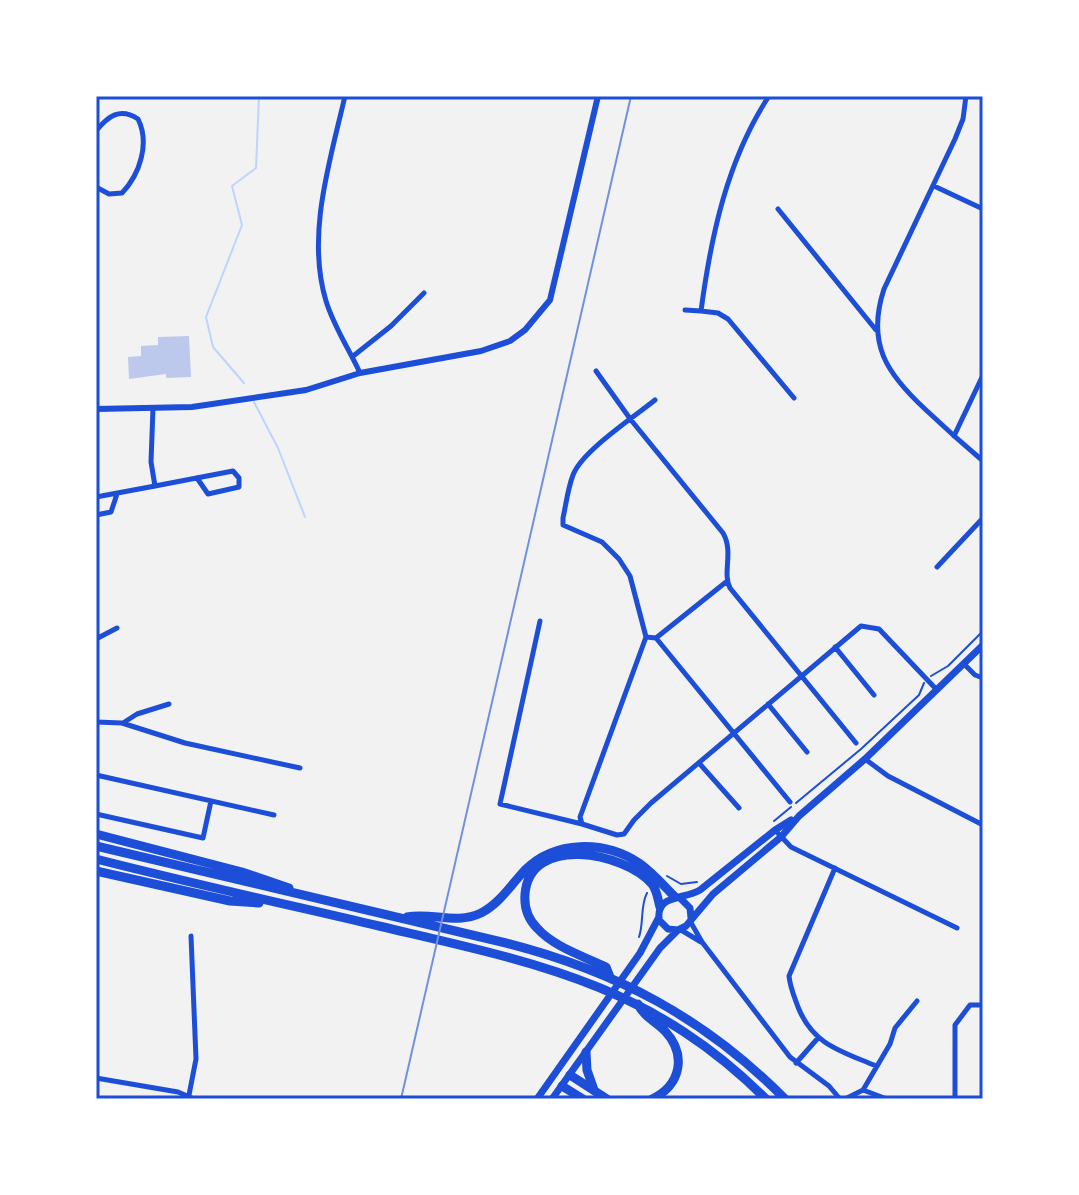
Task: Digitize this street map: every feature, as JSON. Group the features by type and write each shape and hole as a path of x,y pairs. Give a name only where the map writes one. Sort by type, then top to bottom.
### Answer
{"highway":[{"path":"96,834 256,876 303,895"},
{"path":"96,846 547,954 610,977 645,993 715,1036 785,1099"},
{"path":"400,918 414,915 458,919 480,913 496,903 537,860 566,848 593,847 620,854 642,865 657,884 659,912"},
{"path":"610,977 605,967 557,943 537,928 526,909 528,883 543,864 575,854 613,860 678,898"},
{"path":"96,859 537,964 596,984 638,1004 709,1049 766,1099"},
{"path":"96,871 230,901 290,905"},
{"path":"638,1004 642,1014 673,1040 679,1054 679,1069 674,1082 652,1099"},
{"path":"586,1052 587,1070 594,1090"},
{"path":"570,1075 607,1099"},
{"path":"562,1086 583,1099"}],"main road":[{"path":"552,1099 660,948 713,894 781,837 799,816 865,759 983,645"},
{"path":"537,1099 635,960 669,898 700,890 773,827 799,816"},
{"path":"678,898 690,908 690,919"},
{"path":"659,912 663,926 680,930"},
{"path":"559,1069 570,1075"},
{"path":"552,1079 562,1086"}],"street":[{"path":"345,96 324,188 319,246 326,300 334,324 360,373"},
{"path":"96,409 192,407 306,390 360,373 496,347 525,330 550,300 556,281 598,96"},
{"path":"701,311 707,265 725,194 737,158 769,96"},
{"path":"966,96 963,119 884,289 877,314 877,331 883,358 903,389 983,461"},
{"path":"96,131 111,115 126,113 138,119 145,139 134,178 122,193 109,194 96,187"},
{"path":"934,186 983,209"},
{"path":"778,209 877,331"},
{"path":"352,357 391,326 424,293"},
{"path":"685,310 718,313 728,319 794,398"},
{"path":"596,371 631,420 728,541 726,582 856,743"},
{"path":"954,436 983,375"},
{"path":"582,824 580,817 646,637 626,569 602,542 563,525 573,475 578,466 655,400"},
{"path":"153,408 151,462 155,486"},
{"path":"96,497 233,471 239,478 239,487 208,494 197,478"},
{"path":"96,515 111,512 117,493"},
{"path":"937,567 983,518"},
{"path":"646,637 656,638 726,582"},
{"path":"540,621 500,804 617,835 624,834 651,803 861,626 879,629 937,690"},
{"path":"96,639 117,628"},
{"path":"656,638 790,802"},
{"path":"835,647 874,695"},
{"path":"964,664 983,678"},
{"path":"122,723 137,714 169,704"},
{"path":"768,704 807,752"},
{"path":"96,722 122,723 185,743 300,768"},
{"path":"865,759 888,776 983,825"},
{"path":"699,763 739,808"},
{"path":"96,775 274,815"},
{"path":"96,814 203,838 211,801"},
{"path":"773,827 791,847 957,928"},
{"path":"835,868 789,976 790,986 804,1020 818,1038 876,1066"},
{"path":"690,919 702,942 796,1063 842,1099 863,1090 890,1044 895,1028 917,1001"},
{"path":"680,930 702,942"},
{"path":"96,1078 191,1097 196,1059 191,936"},
{"path":"955,1099 955,1025 970,1005 983,1005"},
{"path":"796,1063 818,1038"},
{"path":"863,1090 887,1099"}],"path":[{"path":"932,675 948,666 983,631"},
{"path":"773,827 919,695 921,686"},
{"path":"639,940 643,899 668,875 681,884"}],"building":[{"path":"189,336 191,377 166,378 166,374 129,379 128,357 141,356 141,346 158,345 158,337"}],"waterway":[{"path":"244,383 213,347 206,317 242,225 232,186 256,168 259,96"},
{"path":"254,402 278,448 305,517"}],"railway":[{"path":"401,1099 631,96"}]}
